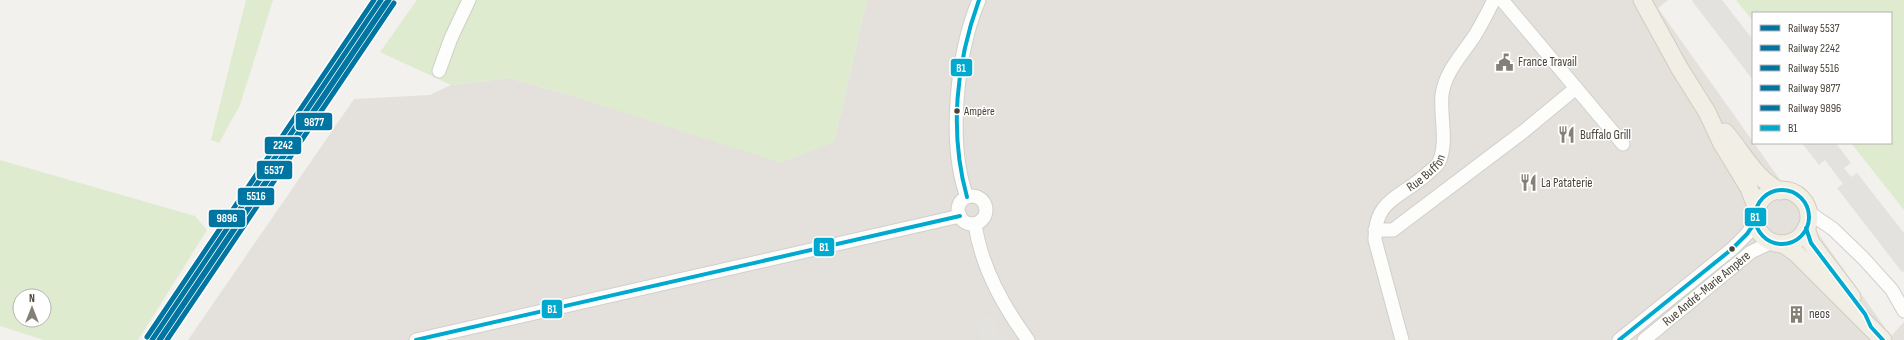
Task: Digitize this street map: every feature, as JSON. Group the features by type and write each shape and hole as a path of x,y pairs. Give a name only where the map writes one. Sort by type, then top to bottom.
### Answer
{"main road":[{"path":"1642,0 1680,69 1707,112 1721,142 1752,194 1761,233 1796,253 1860,319 1871,327 1883,340"},
{"path":"1707,112 1762,178 1772,187 1780,191 1798,195 1805,204 1811,243 1865,314 1871,327"},
{"path":"1757,215 1767,196 1780,191"},
{"path":"1777,243 1795,241 1807,220"}],"street":[{"path":"439,71 451,38 469,0"},
{"path":"967,197 958,148 957,105 963,54 979,0"},
{"name":"Rue Buffon","path":"1402,340 1375,240 1378,215 1387,203 1425,176 1438,163 1443,123 1442,96 1449,73 1476,34 1494,0"},
{"path":"1502,0 1623,144"},
{"path":"1375,230 1393,230 1524,131 1576,88"},
{"path":"971,196 980,198 986,206 983,219 975,224 966,222 960,216 958,207 967,197 971,196"},
{"name":"Rue André-Marie Ampère","path":"1619,340 1737,244 1747,234 1757,215"},
{"path":"416,340 960,216"},
{"path":"1807,220 1833,230 1863,258 1892,290 1904,311"},
{"path":"975,224 980,248 994,285 1028,340"},
{"name":"Rue André-Marie Ampère","path":"1644,340 1751,252 1777,243"}],"shaded area":[{"path":"867,0 1668,0 1658,8 1752,140 1752,144 1755,144 1891,336 1904,322 1904,340 188,340 354,99 430,95 451,85 509,78 566,94 834,142"},
{"path":"1722,0 1752,39 1752,79 1692,1"},
{"path":"1803,144 1837,144 1851,163 1844,168 1851,177 1857,173 1904,233 1904,271 1902,272 1837,188 1843,184 1825,160 1819,165"},
{"path":"993,315 998,338 1006,337 1007,340 980,340 976,322 982,321 982,317"}],"green space":[{"path":"246,0 273,0 240,105 219,143 211,140"},
{"path":"417,0 867,0 834,142 781,163 566,94 509,78 451,85 380,52"},
{"path":"1736,0 1904,0 1904,210 1852,144 1892,144 1892,12 1752,12 1752,20"},
{"path":"0,160 195,216 207,230 138,340 44,340 0,326"}],"rail line":[{"name":"9896","path":"147,337 374,0"},
{"name":"2242","path":"152,340 381,0"},
{"name":"5537","path":"160,340 389,0"},
{"name":"5516","path":"159,340 386,3"},
{"name":"9877","path":"167,340 394,3"}],"transit line":[{"name":"B1","path":"967,197 961,172 958,148 958,98 960,73 965,48 979,0"},
{"name":"B1","path":"1782,190 1792,192 1801,198 1807,207 1809,217 1807,227 1801,236 1792,242 1782,244 1772,242 1763,236 1757,227 1755,217 1757,207 1763,198 1772,192 1782,190"},
{"name":"B1","path":"416,340 960,216"},
{"name":"B1","path":"1619,340 1732,249 1747,234 1756,221"},
{"name":"B1","path":"1806,228 1811,243 1865,314 1871,327 1883,340"}],"place":[{"name":"France Travail","path":"1505,62"},
{"name":"Ampère","path":"957,111"},
{"name":"Buffalo Grill","path":"1567,135"},
{"name":"La Pataterie","path":"1528,183"},
{"name":"neos","path":"1796,314"}]}
